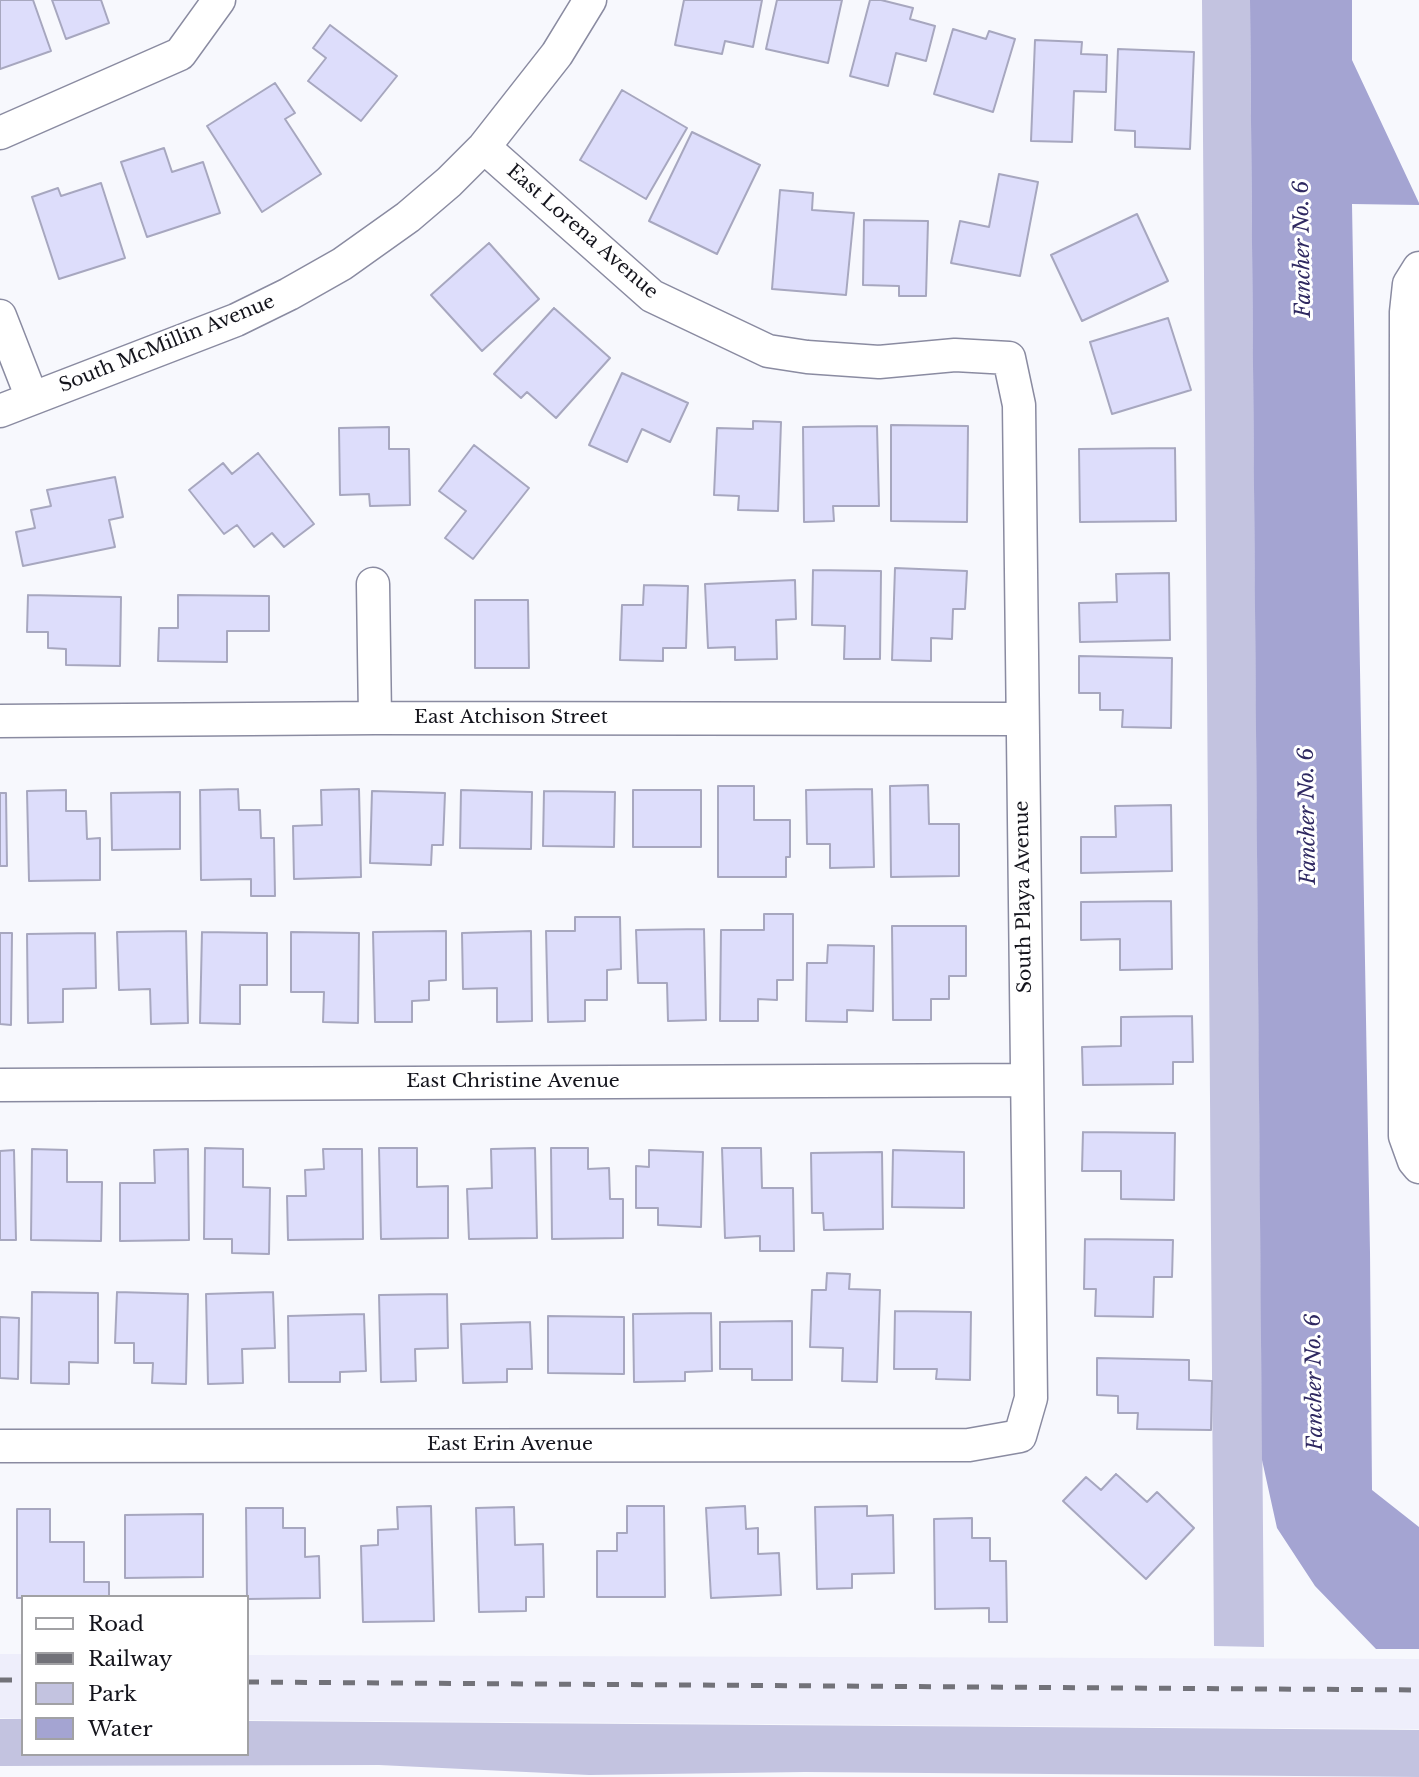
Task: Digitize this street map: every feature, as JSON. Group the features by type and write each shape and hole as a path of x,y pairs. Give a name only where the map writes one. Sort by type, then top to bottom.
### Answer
{"street":[{"path":"0,133 180,54 219,0"},
{"name":"South McMillin Avenue","path":"0,411 236,320 342,264 408,217 484,147 556,54 590,0"},
{"name":"East Lorena Avenue","path":"484,147 652,296 768,351 807,358 879,362 955,355 1009,358"},
{"path":"1419,268 1409,284 1406,312 1405,1136 1419,1167"},
{"path":"0,316 32,398"},
{"name":"South Playa Avenue","path":"1009,358 1019,405 1031,1398 1020,1436"},
{"path":"373,584 375,718"},
{"name":"East Atchison Street","path":"0,721 375,718 1022,719"},
{"name":"East Christine Avenue","path":"0,1085 1026,1080"},
{"name":"East Erin Avenue","path":"0,1446 970,1445 1020,1436"}],"shaded area":[{"path":"0,1654 21,1654 21,1719 0,1718"},
{"path":"248,1655 1419,1659 1419,1729 248,1720"}],"green space":[{"path":"1202,0 1250,0 1264,1647 1214,1646"},
{"path":"0,1719 21,1719 21,1756 248,1756 248,1721 1419,1730 1419,1777 805,1772 589,1775 379,1765 0,1766"}],"water":[{"name":"Fancher No. 6","path":"1250,0 1352,0 1352,60 1419,203 1352,204 1372,1490 1419,1527 1419,1649 1376,1649 1315,1586 1277,1528 1262,1460"}],"building":[{"path":"0,0 33,0 51,51 0,69"},
{"path":"52,0 101,0 109,23 66,39"},
{"path":"684,0 762,0 753,47 725,41 722,54 675,45"},
{"path":"777,0 842,0 828,63 766,49"},
{"path":"870,0 913,8 910,19 935,26 926,61 896,53 888,86 850,76"},
{"path":"330,25 397,76 361,121 308,81 326,58 313,48"},
{"path":"953,29 986,39 989,31 1015,39 993,112 934,94"},
{"path":"1035,40 1082,42 1081,54 1107,55 1106,92 1074,91 1072,142 1031,141"},
{"path":"1118,49 1194,52 1190,149 1135,147 1135,131 1115,130"},
{"path":"275,83 295,113 285,119 321,174 262,212 207,126"},
{"path":"622,90 687,128 646,199 580,160"},
{"path":"692,132 760,165 717,254 649,221"},
{"path":"164,148 172,172 203,162 220,213 147,237 121,162"},
{"path":"999,174 1038,182 1020,276 951,263 960,221 989,227"},
{"path":"101,183 125,258 59,279 32,197 58,188 61,196"},
{"path":"780,190 813,193 812,210 854,213 846,295 772,289"},
{"path":"1137,214 1168,281 1082,321 1051,255"},
{"path":"864,220 928,221 926,296 899,296 899,286 863,285"},
{"path":"489,243 539,299 482,351 431,295"},
{"path":"554,308 610,358 556,418 527,392 521,398 494,374"},
{"path":"1168,318 1191,390 1112,414 1090,342"},
{"path":"622,373 688,403 670,442 642,429 627,462 589,445"},
{"path":"753,421 781,422 778,511 738,510 739,496 714,495 717,428 753,429"},
{"path":"891,425 968,426 967,522 891,521"},
{"path":"877,426 879,506 833,506 834,521 804,522 803,427"},
{"path":"389,427 389,449 409,449 410,505 370,506 369,494 340,495 339,428"},
{"path":"474,445 529,488 473,559 445,538 466,511 439,491"},
{"path":"1175,448 1176,521 1080,522 1079,449"},
{"path":"258,453 314,524 284,547 272,533 254,547 237,525 224,534 189,490 223,463 232,474"},
{"path":"115,477 123,517 109,520 115,547 23,566 16,532 35,528 31,510 51,506 47,490"},
{"path":"895,568 967,571 965,609 953,609 952,639 931,638 931,661 892,660"},
{"path":"813,570 881,571 880,659 844,659 845,626 812,625"},
{"path":"1169,573 1170,640 1080,642 1079,603 1117,602 1116,574"},
{"path":"795,580 796,619 776,620 777,659 735,660 735,647 708,648 705,584"},
{"path":"644,585 688,586 686,648 663,648 663,661 620,660 622,605 643,605"},
{"path":"28,595 121,597 120,666 66,665 66,649 48,648 48,632 27,632"},
{"path":"178,595 269,596 269,631 227,631 227,662 158,661 159,628 178,628"},
{"path":"475,600 528,600 529,668 475,668"},
{"path":"1079,656 1172,658 1171,728 1122,727 1123,710 1100,710 1100,693 1079,693"},
{"path":"928,785 929,824 959,824 959,876 891,877 890,786"},
{"path":"718,786 754,786 754,820 790,820 790,857 786,857 786,877 718,877"},
{"path":"238,789 239,810 260,810 261,838 274,838 275,896 251,896 251,879 201,880 200,790"},
{"path":"359,789 361,877 294,879 293,826 322,825 321,790"},
{"path":"872,789 874,867 830,868 830,844 807,844 806,790"},
{"path":"66,790 66,811 86,811 87,839 100,838 100,880 29,881 27,791"},
{"path":"461,790 532,792 531,849 460,848"},
{"path":"633,790 701,790 701,847 633,847"},
{"path":"372,791 445,793 443,845 432,845 431,865 370,863"},
{"path":"544,791 615,792 614,847 543,846"},
{"path":"180,792 180,849 112,850 111,793"},
{"path":"0,793 6,793 7,866 0,866"},
{"path":"1171,805 1172,871 1081,873 1081,837 1116,837 1115,806"},
{"path":"1171,901 1172,969 1120,970 1120,939 1081,940 1081,902"},
{"path":"764,914 793,914 793,980 777,980 777,1000 758,999 758,1021 720,1021 721,930 764,930"},
{"path":"575,917 620,917 621,969 607,970 607,1000 585,1000 585,1021 548,1022 546,931 575,931"},
{"path":"892,926 966,926 966,976 949,976 949,999 931,999 931,1020 893,1020"},
{"path":"704,929 706,1020 668,1021 667,983 638,983 636,930"},
{"path":"186,931 188,1023 151,1024 150,989 119,990 117,932"},
{"path":"446,931 446,980 429,981 429,1000 412,1001 412,1022 375,1022 373,932"},
{"path":"531,931 532,1021 497,1022 497,988 463,989 462,933"},
{"path":"202,932 267,933 267,985 240,985 240,1024 200,1023"},
{"path":"291,932 359,933 358,1023 323,1022 324,992 291,992"},
{"path":"0,933 12,933 11,1025 0,1024"},
{"path":"95,933 96,988 63,989 63,1022 28,1023 27,934"},
{"path":"828,945 874,946 873,1011 847,1010 847,1022 806,1021 807,963 827,963"},
{"path":"1192,1016 1193,1062 1173,1062 1173,1084 1083,1085 1082,1047 1121,1046 1121,1017"},
{"path":"1083,1132 1175,1133 1174,1200 1121,1199 1121,1171 1082,1171"},
{"path":"205,1148 243,1149 243,1187 270,1188 269,1254 232,1253 232,1239 204,1239"},
{"path":"379,1148 417,1148 417,1187 448,1186 448,1238 381,1239"},
{"path":"535,1148 537,1238 469,1239 467,1189 492,1188 491,1149"},
{"path":"551,1148 588,1148 588,1169 609,1168 610,1199 623,1199 623,1238 552,1239"},
{"path":"722,1148 761,1148 762,1188 793,1188 794,1251 760,1251 760,1236 725,1238"},
{"path":"32,1149 67,1150 67,1182 102,1182 101,1241 31,1240"},
{"path":"188,1149 189,1240 120,1241 120,1183 155,1183 154,1150"},
{"path":"323,1149 362,1149 363,1239 288,1240 287,1196 306,1196 305,1170 324,1169"},
{"path":"14,1150 16,1240 0,1240 0,1151"},
{"path":"649,1150 703,1152 701,1227 658,1225 658,1208 636,1208 636,1166 649,1167"},
{"path":"893,1150 964,1152 964,1208 892,1207"},
{"path":"882,1152 883,1229 824,1230 823,1213 812,1213 811,1153"},
{"path":"1085,1239 1173,1240 1172,1277 1154,1277 1153,1317 1095,1316 1096,1289 1084,1289"},
{"path":"827,1273 850,1274 849,1289 880,1290 877,1382 842,1381 843,1348 810,1347 812,1290 826,1290"},
{"path":"32,1292 98,1293 98,1363 69,1362 69,1384 31,1383"},
{"path":"117,1292 188,1294 186,1384 152,1383 153,1363 134,1363 134,1343 115,1343"},
{"path":"273,1292 275,1348 242,1349 243,1383 208,1384 206,1294"},
{"path":"447,1294 448,1348 415,1349 416,1381 381,1382 379,1295"},
{"path":"895,1311 971,1312 970,1380 936,1379 937,1369 894,1369"},
{"path":"711,1313 712,1371 685,1372 685,1381 634,1382 633,1314"},
{"path":"364,1314 366,1371 340,1372 340,1382 289,1382 288,1316"},
{"path":"548,1316 624,1317 624,1374 548,1373"},
{"path":"0,1317 19,1318 18,1379 0,1378"},
{"path":"792,1321 792,1380 752,1380 752,1369 720,1369 720,1322"},
{"path":"530,1322 532,1369 507,1369 507,1382 463,1383 461,1324"},
{"path":"1097,1358 1189,1360 1189,1380 1212,1381 1211,1430 1137,1429 1138,1413 1118,1413 1118,1396 1097,1395"},
{"path":"1116,1474 1147,1502 1157,1492 1194,1528 1146,1579 1063,1501 1086,1477 1101,1490"},
{"path":"431,1506 434,1621 363,1622 361,1546 378,1545 378,1530 398,1529 397,1507"},
{"path":"627,1506 664,1506 665,1597 597,1597 597,1551 617,1551 617,1533 627,1533"},
{"path":"745,1506 746,1529 758,1528 758,1554 779,1553 781,1595 711,1598 706,1508"},
{"path":"867,1506 867,1516 893,1515 894,1573 852,1574 852,1588 817,1589 815,1507"},
{"path":"514,1507 515,1545 543,1544 544,1597 526,1597 526,1611 479,1612 476,1508"},
{"path":"246,1508 283,1508 283,1528 305,1528 305,1557 319,1556 320,1598 248,1599"},
{"path":"17,1509 50,1509 50,1542 84,1542 84,1582 109,1582 109,1595 21,1595 21,1598 17,1598"},
{"path":"203,1514 203,1577 125,1578 125,1515"},
{"path":"972,1518 972,1538 990,1538 990,1561 1006,1561 1007,1622 989,1622 989,1608 935,1609 934,1519"}],"railway":[{"path":"0,1680 21,1680"},
{"path":"248,1682 1419,1690"}]}
